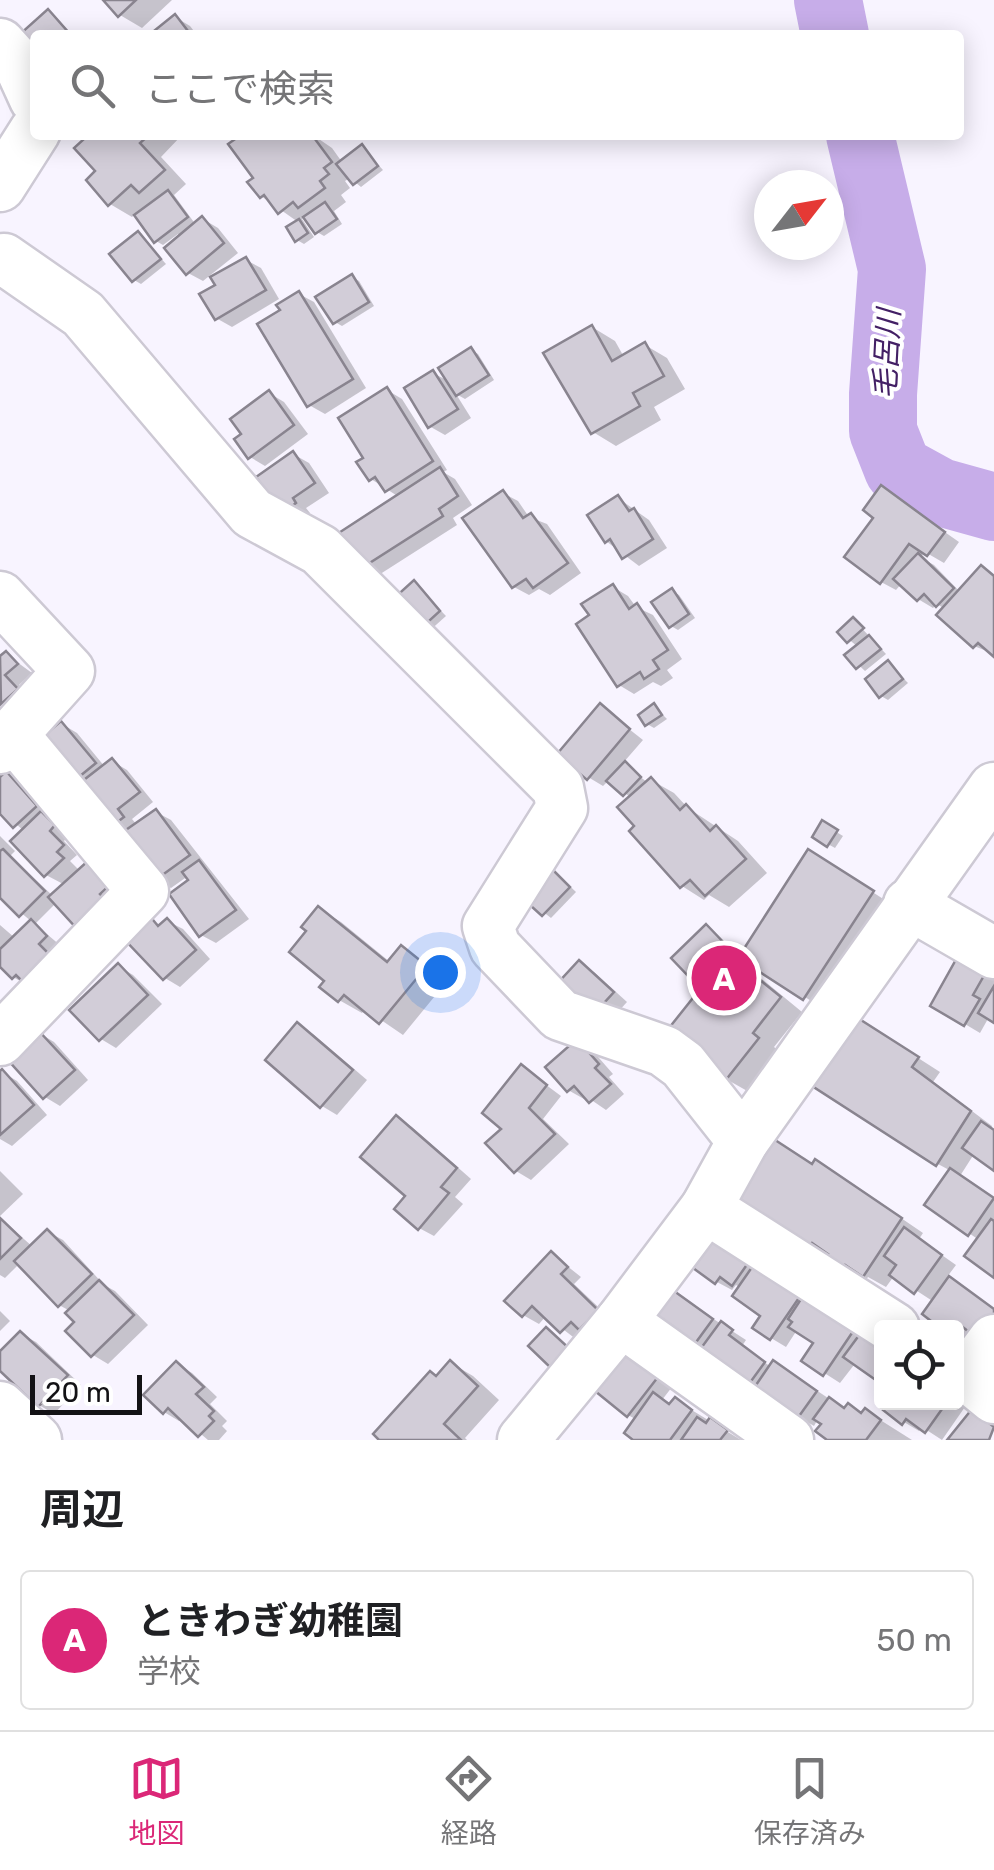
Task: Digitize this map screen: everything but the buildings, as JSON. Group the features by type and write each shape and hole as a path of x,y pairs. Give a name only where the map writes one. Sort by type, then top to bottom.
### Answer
{"street":[{"path":"0,44 20,66 30,88"},
{"path":"0,186 30,139"},
{"path":"1,258 83,314 252,513 320,550 558,788 562,808 488,926 495,947 560,1015 664,1051 683,1064 743,1141"},
{"path":"0,597 69,671 6,742 143,891 0,1040"},
{"path":"523,1440 621,1321 706,1208 743,1141 994,788"},
{"path":"909,904 994,953"},
{"path":"706,1208 881,1320"},
{"path":"621,1321 788,1440"},
{"path":"0,1407 36,1440"}],"waterway":[{"name":"毛呂川","path":"828,0 834,30"},
{"name":"毛呂川","path":"861,140 892,269 883,431 898,469 940,492 994,507"}],"place":[{"name":"ときわぎ幼稚園","path":"724,978"}]}
